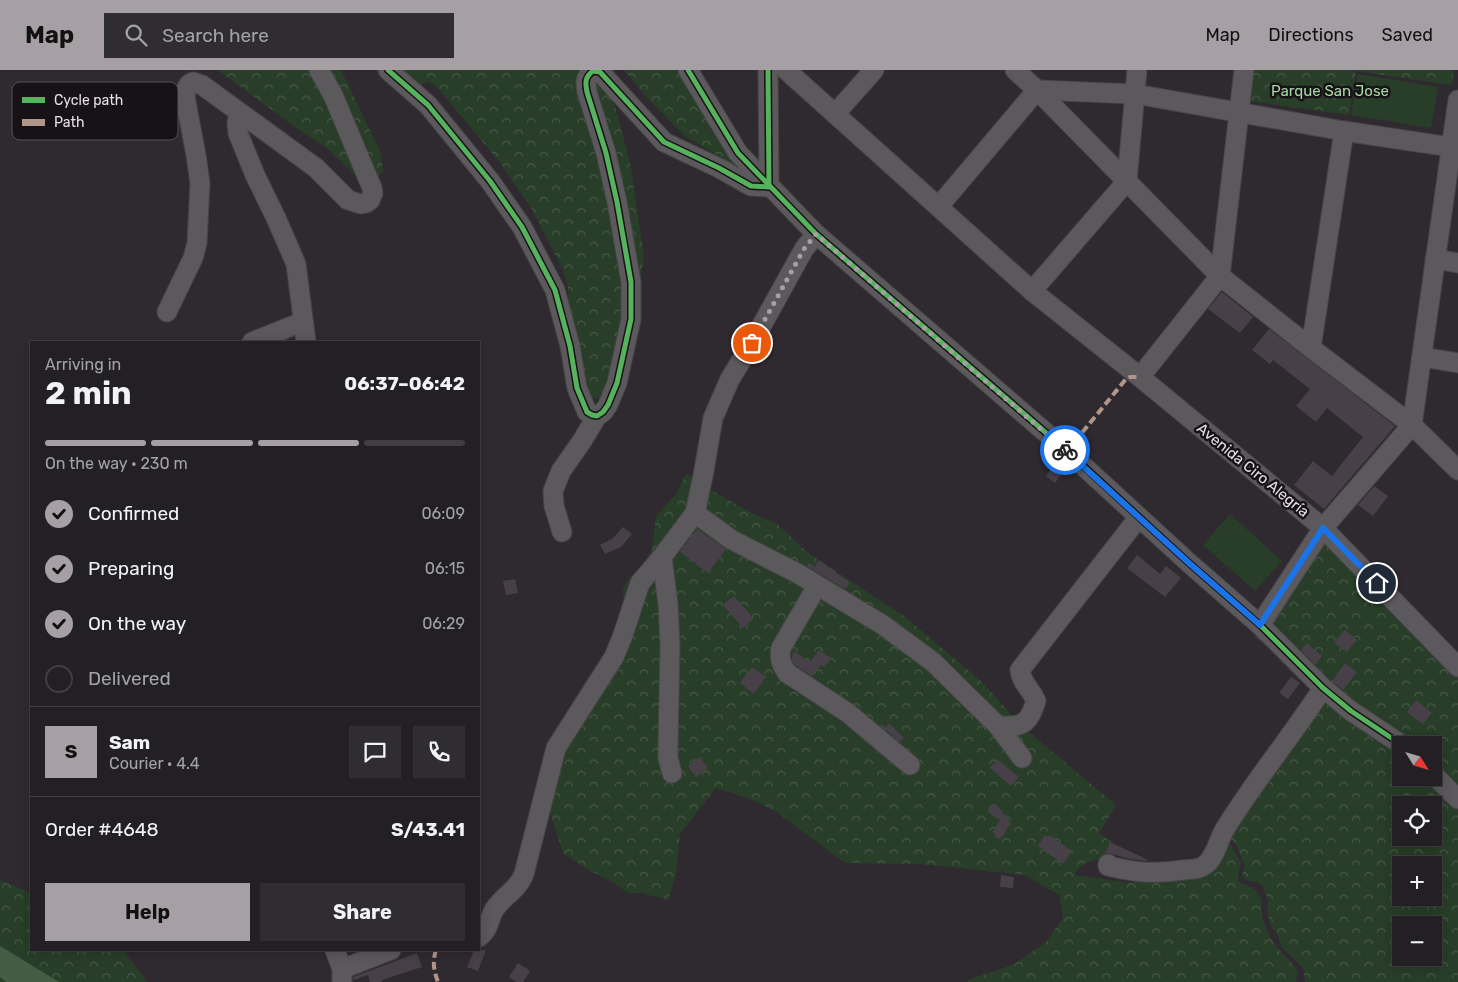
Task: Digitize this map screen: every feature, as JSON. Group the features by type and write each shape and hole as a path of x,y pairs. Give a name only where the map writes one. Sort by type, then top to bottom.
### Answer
{"street":[{"path":"167,312 193,258 197,243 200,183 185,97 189,84 193,82 202,85 316,168 348,200 360,204 370,200 373,193 372,188 333,95 319,70"},
{"path":"388,70 428,105 490,181 522,227 555,290 570,346 577,388 587,412 597,416"},
{"path":"688,70 738,153 816,234 1066,451 1260,625 1323,688 1351,711 1392,738"},
{"path":"768,70 769,187"},
{"name":"Avenida Ciro Alegría","path":"786,70 1032,291 1140,377 1323,528 1458,667"},
{"path":"835,114 874,70"},
{"path":"1015,70 1220,276 1412,425 1458,470"},
{"path":"1031,70 1037,90"},
{"path":"1032,291 1127,181 1137,70"},
{"path":"1140,377 1220,276 1244,70"},
{"path":"562,532 554,506 553,491 561,471 597,416 608,405 617,383 631,319 631,282 606,153 587,92 585,82 589,74 593,71 600,72 664,142 719,168 751,186 769,187"},
{"path":"1037,90 1135,94 1344,131 1454,147"},
{"path":"939,206 1037,90"},
{"path":"1260,625 1323,528 1412,425 1435,259 1454,147 1458,100"},
{"path":"239,113 238,133 296,264 306,341"},
{"path":"1311,348 1344,131"},
{"path":"480,936 487,929 494,910 521,882 556,748 614,656 640,584 695,513 713,418 730,379 804,249 816,234"},
{"path":"1435,259 1458,263"},
{"path":"254,341 302,322"},
{"path":"1422,357 1458,362"},
{"path":"695,513 732,540 797,573 883,625 933,662 998,726 1022,758"},
{"path":"998,726 1018,726 1027,720 1036,700 1020,678 1020,670 1138,517"},
{"path":"662,557 668,604 670,645 668,758 672,773"},
{"path":"817,586 781,648 779,656 781,665 787,673 848,713 910,765"},
{"path":"1108,864 1108,866 1126,870 1156,873 1198,868 1205,865 1212,857 1229,823 1323,688"},
{"path":"1442,783 1458,799"},
{"path":"335,951 342,975 389,951"}],"green space":[{"path":"218,70 341,70 380,151 383,170 374,182 364,184 328,149"},
{"path":"391,70 605,70 630,162 644,256 633,327 605,393 598,399 584,394 569,319 568,287 563,270 533,211 501,164 436,86 427,81 420,87"},
{"path":"624,70 679,70 731,151 737,179 720,157 685,136 648,99"},
{"name":"Parque San Jose","path":"1253,70 1454,70 1452,85 1356,71 1349,115 1248,101"},
{"path":"1358,74 1438,87 1431,128 1351,115"},
{"path":"686,474 750,512 777,524 808,553 904,616 982,682 1024,728 1116,805 1099,833 1113,843 1111,857 1095,860 1081,866 1075,875 1129,883 1178,879 1225,844 1231,845 1241,862 1238,881 1253,889 1260,897 1264,924 1274,943 1298,971 1296,982 968,982 968,980 1015,964 1046,942 1063,918 1059,895 1025,875 921,864 845,863 777,812 748,798 716,788 680,834 676,875 668,900 642,893 628,893 563,853 546,799 550,766 589,693 624,616 623,588 631,576 642,569 652,548 656,516 676,494"},
{"path":"1230,514 1282,561 1255,591 1203,545"},
{"path":"1326,540 1458,670 1458,982 1305,982 1303,969 1281,947 1278,935 1270,925 1267,908 1268,900 1263,886 1257,882 1247,881 1242,875 1245,867 1236,844 1229,838 1238,819 1331,694 1255,637"},
{"path":"0,880 30,893 30,951 124,951 147,982 0,982"}],"shaded area":[{"path":"0,946 59,982 6,982 0,977"}],"building":[{"path":"1222,292 1253,317 1240,333 1208,309"},
{"path":"1269,329 1395,426 1324,509 1294,485 1313,461 1332,476 1363,437 1327,408 1316,422 1296,406 1310,389 1273,360 1270,364 1252,350"},
{"path":"1057,461 1066,468 1055,483 1046,476"},
{"path":"1374,486 1388,496 1373,516 1358,505"},
{"path":"623,527 632,534 621,547 605,554 600,545 612,539"},
{"path":"697,529 726,549 708,573 680,552"},
{"path":"1137,555 1160,574 1166,566 1181,578 1165,597 1127,568"},
{"path":"819,560 850,583 845,589 807,566 808,563 815,567"},
{"path":"515,579 518,593 506,595 503,581"},
{"path":"734,596 754,619 743,628 723,605"},
{"path":"1345,630 1357,640 1346,652 1334,642"},
{"path":"1307,643 1322,656 1315,665 1301,650"},
{"path":"819,650 831,658 824,667 821,665 812,676 795,665 792,660 794,651 810,662"},
{"path":"1345,663 1357,672 1343,690 1332,681"},
{"path":"752,667 766,677 754,694 740,683"},
{"path":"1291,677 1300,683 1288,699 1279,693"},
{"path":"1416,700 1432,713 1423,724 1407,712"},
{"path":"889,723 904,738 900,742 885,729"},
{"path":"700,757 708,768 696,777 688,766"},
{"path":"997,759 1019,777 1011,786 990,768"},
{"path":"992,805 998,806 1012,825 1010,824 999,839 995,837 993,831 1000,820 989,813 988,808"},
{"path":"1045,835 1048,837 1049,835 1072,851 1063,864 1038,846"},
{"path":"1110,842 1148,860 1130,859 1105,853"},
{"path":"1001,875 1014,877 1013,888 1000,887"},
{"path":"486,950 478,971 467,967 474,951"},
{"path":"417,953 422,967 382,980 382,982 370,982 368,975 354,980 353,977"},
{"path":"518,963 530,971 523,982 516,982 509,977"}],"marked path":[{"path":"1067,451 1126,379 1140,377"},
{"path":"436,951 434,966 438,982"}],"cycle path":[{"path":"388,70 428,105 490,181 522,227 555,290 570,346 577,388 587,412 597,416 608,405 617,383 631,319 631,282 617,202 606,153 587,92 587,78 593,71 600,72 664,142 719,168 751,186 769,187 768,70"},
{"path":"688,70 738,153 816,234 1067,451 1260,625 1323,688 1351,711 1392,738"}],"way so far":[{"path":"752,343 804,249 816,234 1065,450"}],"route":[{"path":"1065,450 1260,625 1323,528 1377,583"}]}
